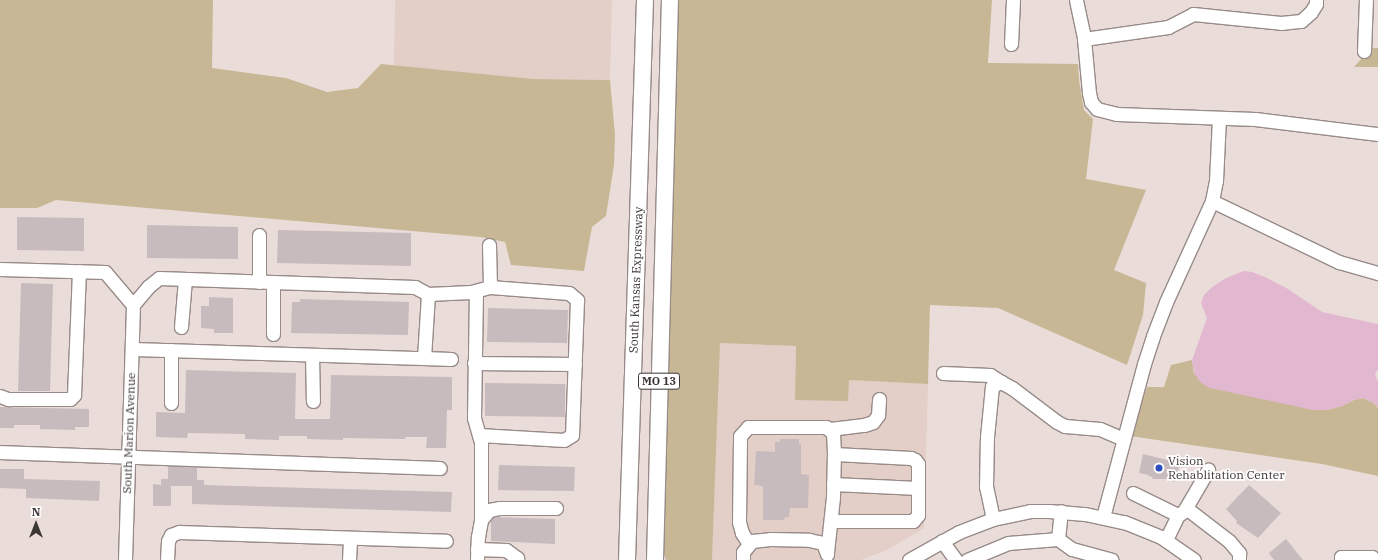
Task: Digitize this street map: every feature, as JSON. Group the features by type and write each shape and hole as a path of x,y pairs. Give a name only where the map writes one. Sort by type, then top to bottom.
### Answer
{"main road":[{"name":"South Kansas Expressway","path":"627,560 645,0"},
{"name":"South Kansas Expressway","path":"655,560 670,0"}],"street":[{"path":"1011,44 1013,0"},
{"path":"1076,0 1084,39 1089,93 1091,102 1097,109 1117,114 1255,119 1378,134"},
{"path":"1084,39 1168,27 1193,14 1281,22 1301,21 1311,12 1316,4 1316,0"},
{"path":"1364,51 1366,0"},
{"path":"1103,517 1144,364 1166,302 1212,201 1216,181 1219,118"},
{"path":"1212,201 1339,262 1378,273"},
{"path":"259,235 259,282"},
{"path":"488,245 490,287"},
{"path":"0,269 105,272 133,305 148,288 160,278 415,287 428,294 476,291 490,287 569,293 577,300 572,435 564,440 479,435"},
{"path":"0,396 8,399 70,399 74,395 79,271"},
{"path":"181,327 185,279"},
{"path":"273,282 273,334"},
{"path":"476,291 474,418 481,443 481,520 477,554 506,550 517,558 517,560"},
{"path":"424,358 428,294"},
{"name":"South Marion Avenue","path":"125,560 133,305"},
{"path":"132,349 451,359"},
{"path":"171,350 171,403"},
{"path":"312,355 313,401"},
{"path":"474,363 575,364"},
{"path":"943,372 990,375 1012,388 1057,422 1065,426 1100,429 1124,439"},
{"path":"993,519 986,487 987,437 992,386 1000,382"},
{"path":"749,544 742,533 738,504 740,436 748,427 826,427 830,429 864,425 873,422 878,415 879,399"},
{"path":"828,556 834,450 833,433 830,429"},
{"path":"831,521 913,522 918,515 918,464 911,458 834,450"},
{"path":"0,452 440,468"},
{"path":"1166,540 1208,470"},
{"path":"833,484 918,488"},
{"path":"1133,493 1182,512 1229,541 1239,553 1239,560"},
{"path":"481,520 489,510 499,508 556,508"},
{"path":"909,560 942,541 993,519 1030,511 1061,511 1103,517 1144,530 1166,540 1194,560"},
{"path":"1058,539 1061,511"},
{"path":"167,560 168,541 171,535 179,532 446,541"},
{"path":"349,560 350,538"},
{"path":"743,560 743,552 752,541 770,539 809,540 823,543 828,556"},
{"path":"967,560 1008,543 1058,539 1072,549 1112,560"},
{"path":"942,541 956,560"},
{"path":"1341,560 1341,557 1373,559"}],"shaded area":[{"path":"0,0 213,0 212,68 286,78 327,92 358,88 381,64 533,79 610,80 615,135 614,165 606,216 592,227 584,271 511,265 505,242 481,237 56,200 37,208 0,208"},
{"path":"395,0 612,0 610,80 533,79 394,66"},
{"path":"677,0 992,0 988,63 1078,64 1084,110 1093,119 1086,179 1146,190 1114,270 1146,283 1143,315 1127,365 998,308 930,305 928,384 849,380 848,401 795,400 796,346 720,343 712,560 666,560 664,554"},
{"path":"1371,48 1378,48 1378,67 1354,67"},
{"path":"1244,271 1252,272 1265,277 1288,289 1322,312 1378,324 1378,369 1375,374 1378,382 1378,408 1374,403 1363,398 1327,410 1313,410 1210,388 1201,383 1194,373 1192,360 1207,318 1201,303 1204,295 1212,287 1226,278"},
{"path":"719,343 796,346 795,400 849,380 928,384 924,528 889,549 861,560 712,560"},
{"path":"1192,360 1194,374 1313,410 1327,410 1363,398 1374,403 1378,408 1378,476 1322,464 1130,436 1147,387 1164,387 1171,365"}],"building":[{"path":"17,217 84,218 84,251 17,250"},
{"path":"147,225 238,227 238,259 147,258"},
{"path":"278,230 411,233 411,266 277,263"},
{"path":"21,283 53,284 50,391 18,391"},
{"path":"209,297 233,298 233,333 214,333 214,329 201,328 201,306 209,306"},
{"path":"300,299 409,302 408,335 291,333 292,302 300,302"},
{"path":"488,308 568,310 567,343 487,342"},
{"path":"186,370 296,373 295,419 330,419 331,375 452,377 452,410 447,410 446,448 426,448 427,437 405,437 405,439 343,438 343,440 307,439 307,436 279,436 279,440 245,439 245,434 188,433 187,438 156,437 156,412 185,413"},
{"path":"485,383 565,384 565,417 485,416"},
{"path":"0,407 89,409 89,427 75,427 75,430 40,429 40,425 14,425 14,428 0,428"},
{"path":"780,439 799,439 799,444 801,444 801,474 809,475 808,508 790,508 789,517 785,517 784,520 763,520 763,486 754,485 756,451 775,452 775,442 780,442"},
{"name":"Vision Rehablitation Center","path":"1143,454 1180,463 1175,482 1166,479 1152,479 1153,477 1148,476 1149,475 1139,473"},
{"path":"499,465 575,467 574,491 498,490"},
{"path":"168,466 197,467 197,480 204,480 204,485 452,492 451,512 192,504 192,486 171,486 171,506 153,506 153,484 161,485 161,479 168,479"},
{"path":"0,469 24,469 24,479 100,481 99,501 26,498 26,489 0,488"},
{"path":"1249,485 1281,513 1258,538 1236,523 1237,521 1226,509"},
{"path":"493,517 555,519 555,544 491,541 491,520"},
{"path":"1286,539 1303,560 1274,560 1269,553"}],"place":[{"name":"Vision Rehablitation Center","path":"1159,468"}]}
